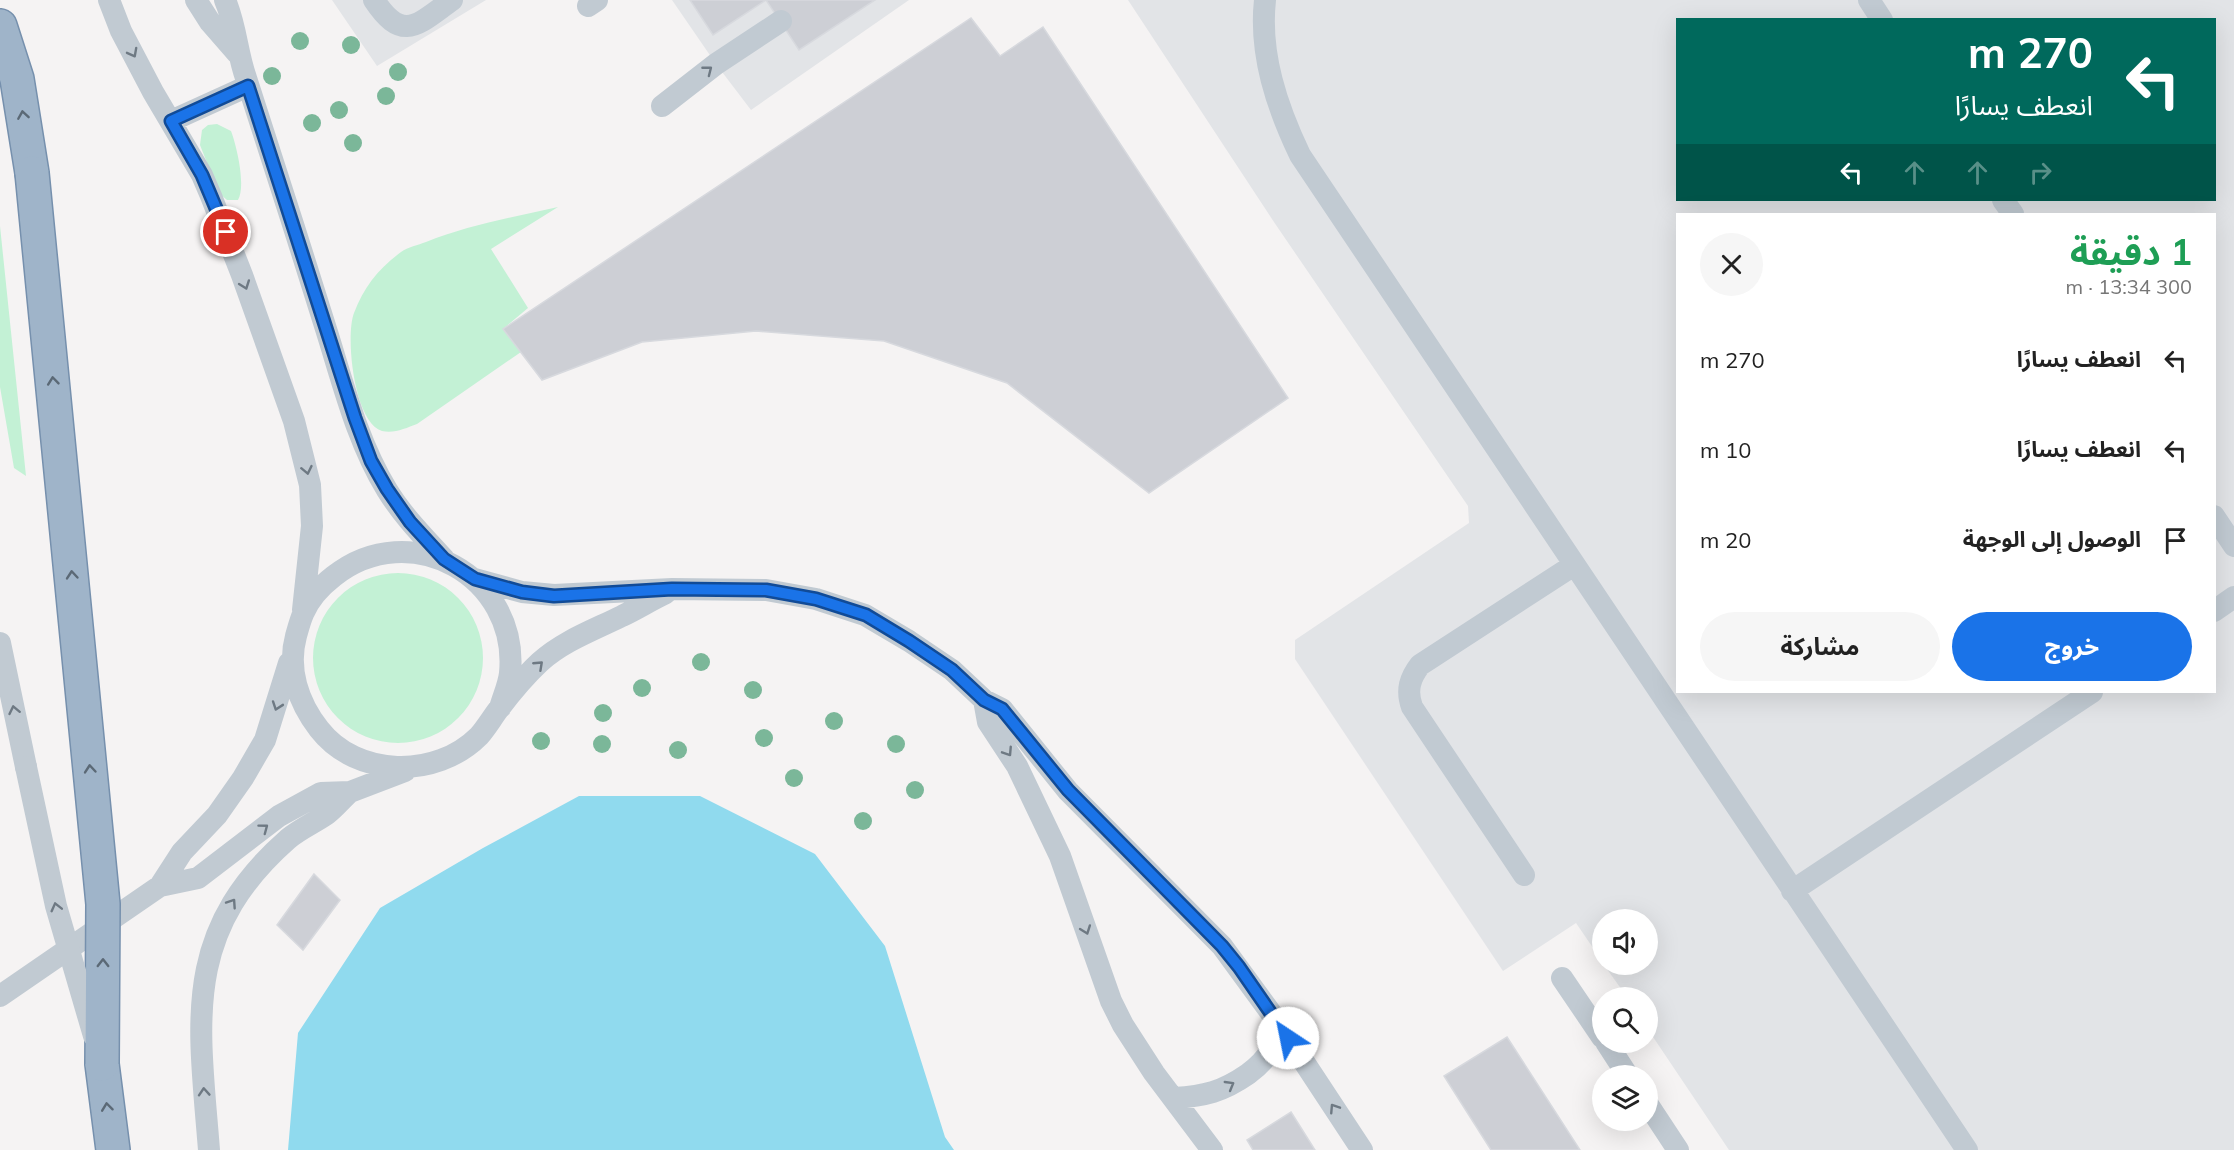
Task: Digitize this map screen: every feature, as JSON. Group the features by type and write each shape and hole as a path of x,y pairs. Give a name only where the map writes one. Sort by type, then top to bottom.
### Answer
{"highway":[{"path":"0,26 18,79 32,173 55,400 103,904 102,1064 112,1150"}],"lane":[{"path":"0,996 160,886 182,852 217,815 243,778 265,740 303,614 312,526 310,485 294,421 226,232 202,175 121,31 109,0"},
{"path":"196,0 210,22 238,54"},
{"path":"225,0 231,14 238,54 248,86 351,408 371,461 410,522 444,559 475,579 522,592 554,596 672,589 766,590 816,599 866,615 909,641 952,670 984,700 1002,709 1068,790 1204,927 1239,967 1362,1150"},
{"path":"375,0 391,22 399,26 418,24 452,0"},
{"path":"1265,0 1266,45 1272,83 1283,120 1300,155 1967,1150"},
{"path":"1869,0 1881,18"},
{"path":"662,106 716,64 781,21"},
{"path":"171,121 248,86"},
{"path":"2216,519 2234,546"},
{"path":"303,614 321,586 347,566 378,553 412,551 444,559"},
{"path":"1524,875 1412,707 1408,697 1409,687 1420,665 1574,565"},
{"path":"475,579 497,606 509,639 510,674 500,708"},
{"path":"160,886 198,878 279,816 321,793 350,792 451,756 479,735 539,663 573,639 672,589"},
{"path":"2216,609 2234,597"},
{"path":"0,643 56,906 102,1064"},
{"path":"293,650 295,682 307,713 326,739 353,757 385,767 418,767"},
{"path":"1792,891 2090,693"},
{"path":"984,700 988,722 1017,766 1060,856 1111,1001 1123,1025 1139,1051 1212,1150"},
{"path":"209,1150 201,1051 201,1014 203,982 212,946 226,913 246,882 289,838 330,812 350,792"},
{"path":"1562,978 1592,1022"},
{"path":"1174,1098 1220,1091 1257,1068 1269,1053 1279,1024"},
{"path":"1658,1120 1678,1150"}],"shaded area":[{"path":"332,0 486,0 377,66"},
{"path":"672,0 909,0 751,110"},
{"path":"1128,0 2234,0 2234,1150 1729,1150 1658,1044 1658,987 1620,987 1611,975 1658,975 1658,909 1592,909 1592,946 1576,923 1503,971 1295,659 1295,640 1469,523 1468,506 1276,225"}],"green space":[{"path":"217,124 231,131 236,147 241,176 238,200 227,200 219,193 200,145 202,130 208,125"},
{"path":"558,207 491,249 528,308 503,329 521,352 417,424 391,432 382,431 372,425 358,396 354,378 351,324 362,295 379,272 401,252 413,246 475,226"},
{"path":"0,226 26,476 14,468 0,387"},
{"path":"398,573 430,580 458,598 476,626 483,658 476,690 458,718 430,736 398,743 366,736 338,718 320,690 313,658 320,626 338,598 366,580"}],"water":[{"path":"579,796 700,796 815,854 885,946 945,1137 954,1150 288,1150 298,1033 380,908"}],"building":[{"path":"690,0 766,0 713,35"},
{"path":"766,0 875,0 799,50"},
{"path":"971,18 1000,56 1043,27 1288,398 1149,493 1007,383 884,341 756,331 642,342 542,380 503,329"},
{"path":"314,874 340,900 303,950 277,925"},
{"path":"1507,1037 1580,1150 1491,1150 1444,1076"},
{"path":"1291,1112 1315,1150 1253,1150 1247,1140"}],"route":[{"path":"226,232 202,175 171,121 248,86 355,418 371,461 410,522 444,559 475,579 522,592 554,596 672,589 766,590 816,599 866,615 952,670 984,700 1002,709 1068,790 1222,946 1288,1038"}]}
